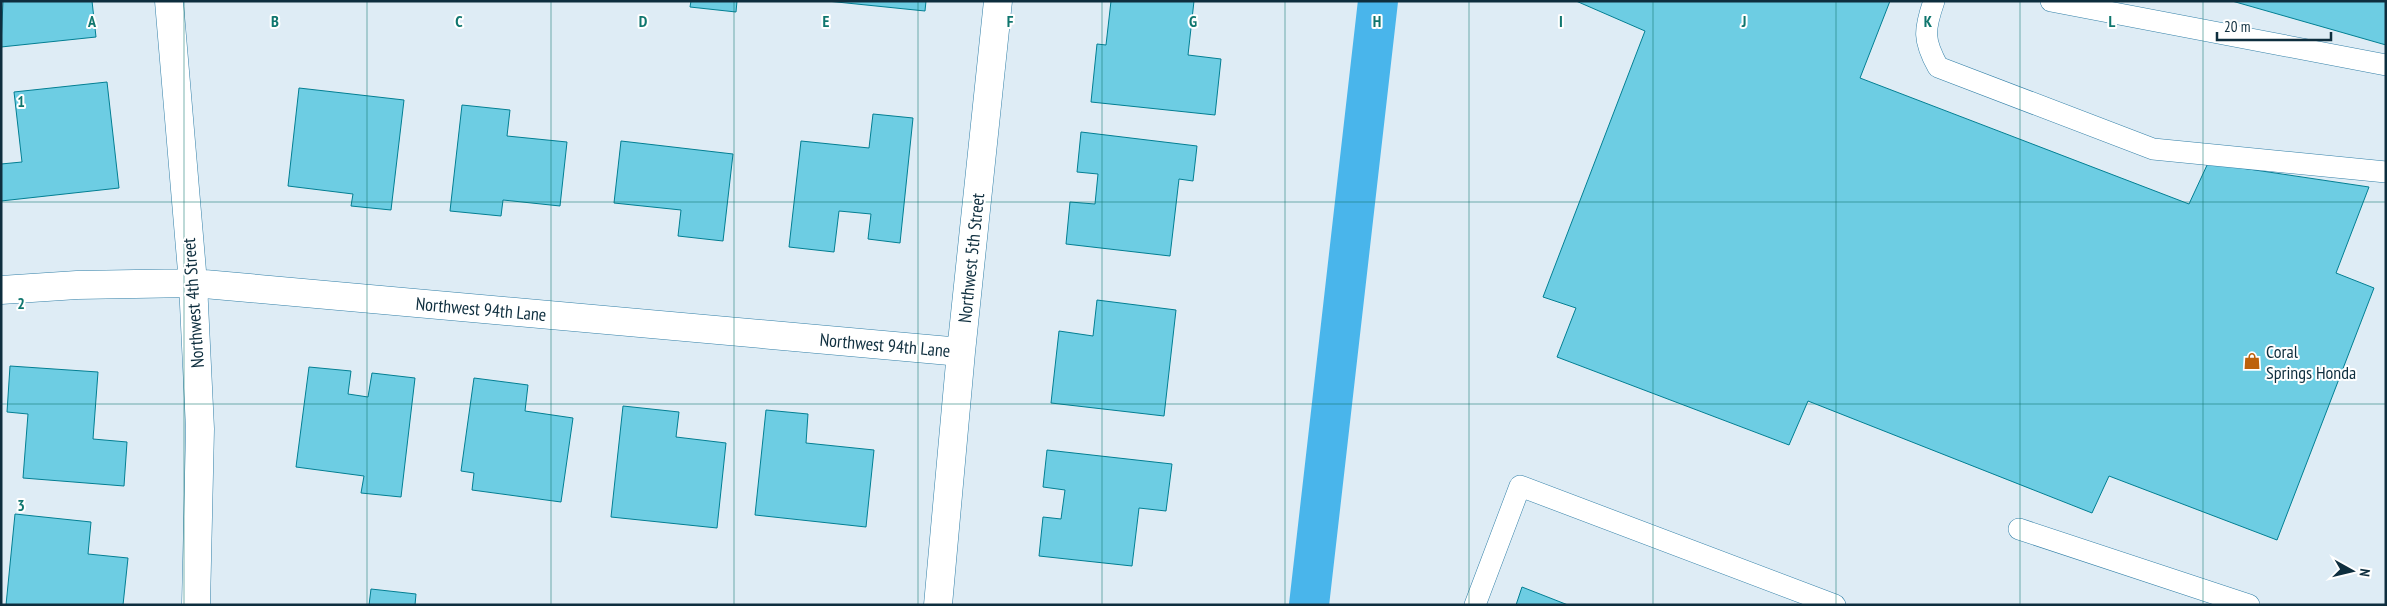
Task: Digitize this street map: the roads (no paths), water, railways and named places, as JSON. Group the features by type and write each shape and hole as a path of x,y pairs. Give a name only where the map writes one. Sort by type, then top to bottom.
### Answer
{"street":[{"name":"Northwest 4th Street","path":"169,1 193,284 200,428 196,605"},
{"name":"Northwest 5th Street","path":"938,605 961,352 998,1"},
{"name":"Northwest 94th Lane","path":"1,290 77,286 193,284 961,352"}],"lane":[{"path":"1934,1 1926,24 1927,48 1938,67 2106,131 2153,148 2386,172"},
{"path":"2051,1 2386,65"},
{"path":"1475,605 1520,486 1835,605"},
{"path":"2019,529 2249,605"}],"waterway":[{"path":"1309,605 1378,1"}],"place":[{"name":"Coral Springs Honda","path":"2252,361"}]}
